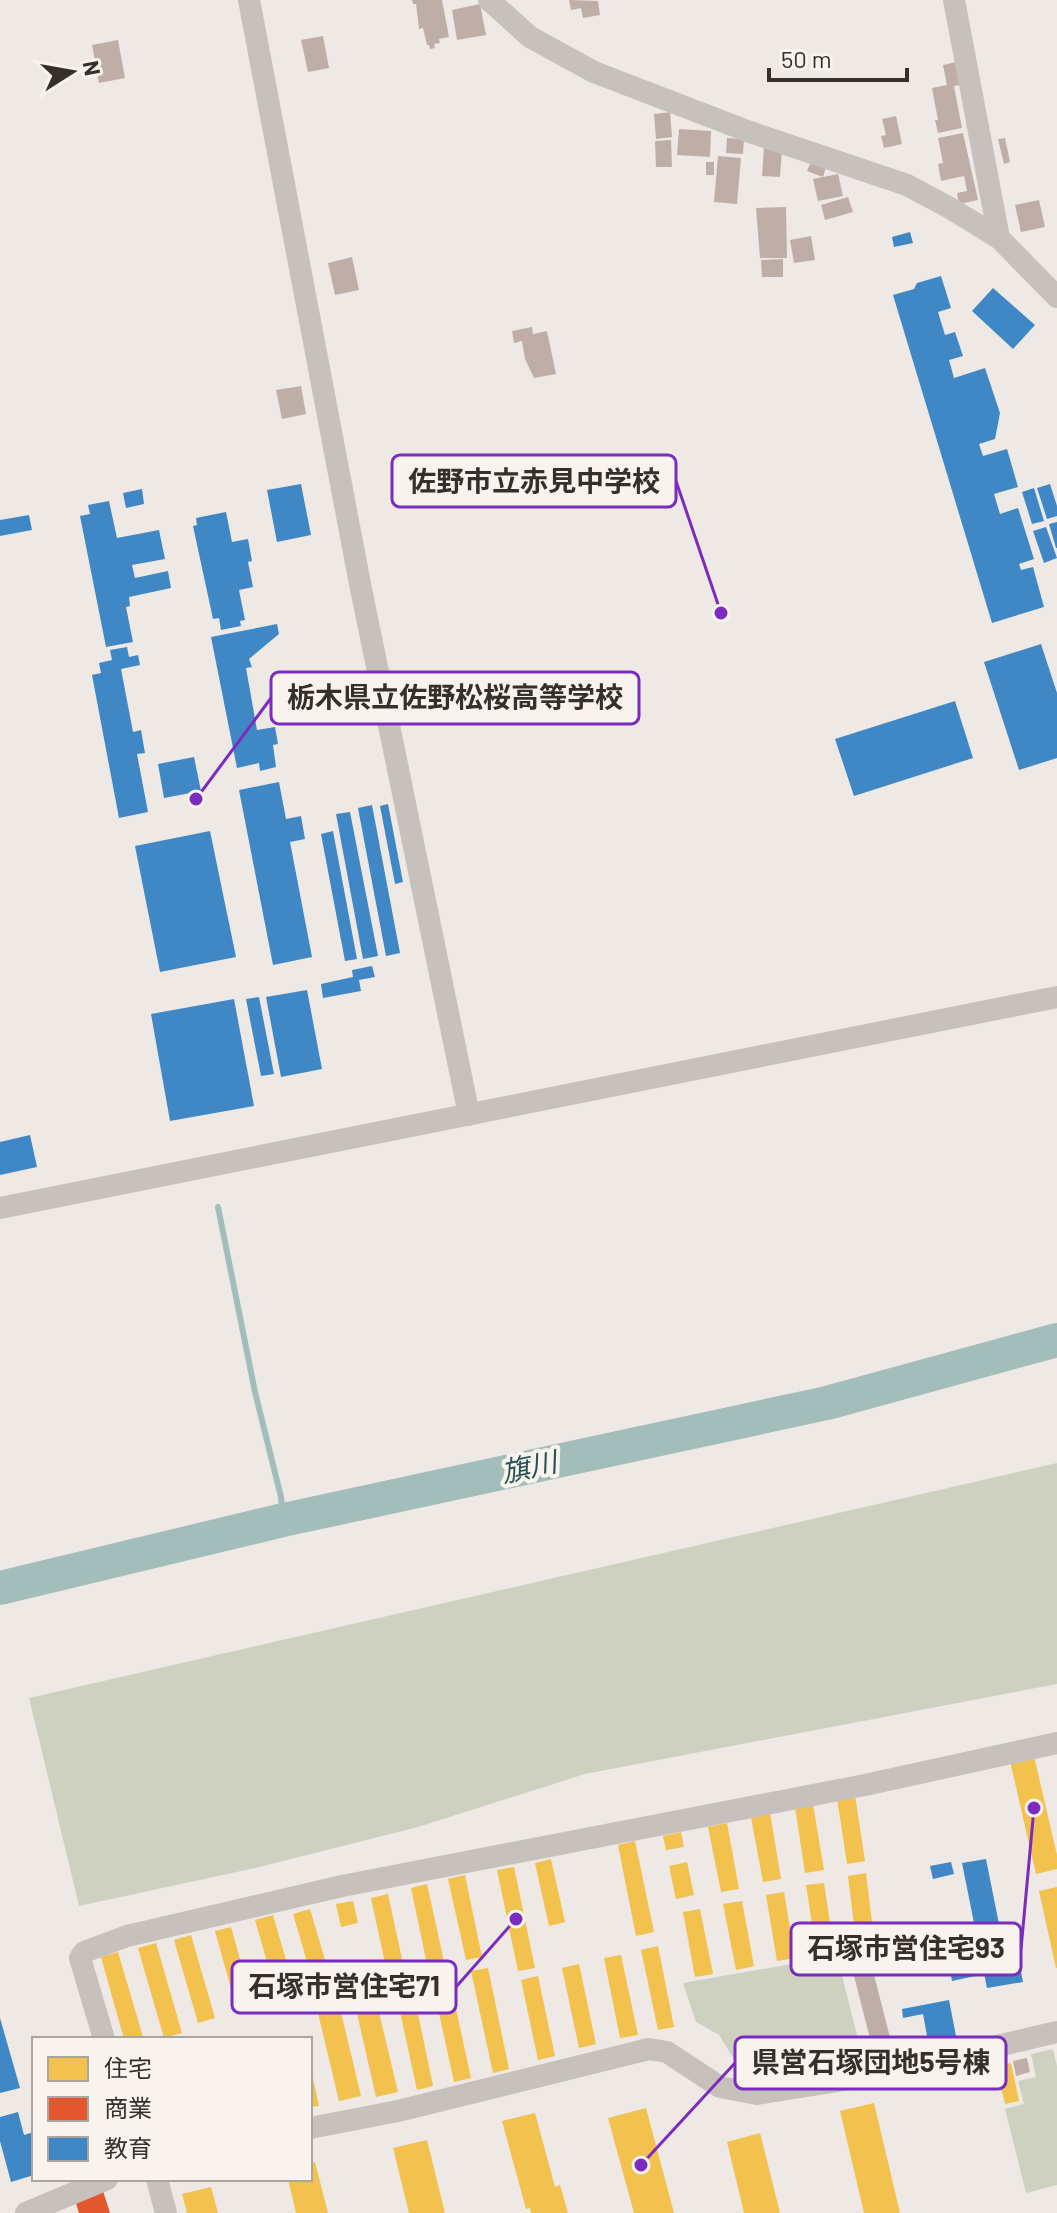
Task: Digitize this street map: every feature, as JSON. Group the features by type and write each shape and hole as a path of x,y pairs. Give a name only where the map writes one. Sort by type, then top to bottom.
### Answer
{"street":[{"path":"249,0 360,584 469,1115"},
{"path":"489,0 530,37 594,72 750,132 907,185 999,238 1055,292"},
{"path":"954,0 999,238"},
{"path":"0,1208 1057,997"},
{"path":"103,2037 80,1958 84,1952 127,1936 342,1886 865,1785 1057,1743"},
{"path":"312,2128 398,2111 649,2049 667,2052 720,2087 757,2094 869,2076 1057,2032"},
{"path":"26,2213 102,2181"},
{"path":"158,2181 166,2213"}],"green space":[{"path":"1057,1463 1057,1684 585,1774 418,1827 255,1868 79,1906 29,1698"},
{"path":"837,1956 864,2063 757,2083 747,2080 719,2035 696,2022 683,1983"},
{"path":"1053,2049 1057,2066 1057,2185 1026,2193 1005,2109 1024,2104 1018,2081 1036,2077 1031,2054"}],"building: 住宅":[{"path":"1034,1756 1057,1855 1057,1869 1036,1874 1010,1761"},
{"path":"855,1795 865,1861 847,1864 837,1798"},
{"path":"813,1804 824,1870 805,1873 795,1807"},
{"path":"770,1813 781,1879 763,1882 751,1817"},
{"path":"727,1823 739,1889 721,1892 708,1827"},
{"path":"681,1832 684,1847 666,1850 663,1836"},
{"path":"635,1841 654,1932 636,1936 618,1845"},
{"path":"551,1859 565,1922 549,1926 535,1863"},
{"path":"687,1862 694,1895 676,1899 669,1866"},
{"path":"514,1867 535,1968 518,1971 497,1870"},
{"path":"866,1873 874,1939 856,1942 848,1876"},
{"path":"465,1875 482,1957 466,1960 448,1879"},
{"path":"824,1883 834,1949 816,1951 806,1885"},
{"path":"427,1884 445,1966 428,1969 411,1888"},
{"path":"1057,1887 1057,1968 1056,1968 1039,1891"},
{"path":"784,1892 795,1958 777,1961 766,1895"},
{"path":"388,1894 405,1973 388,1977 371,1898"},
{"path":"353,1901 358,1923 341,1927 336,1904"},
{"path":"742,1901 754,1966 736,1970 723,1904"},
{"path":"310,1909 333,1987 316,1992 293,1914"},
{"path":"700,1909 713,1974 695,1977 683,1912"},
{"path":"273,1915 299,2005 281,2010 255,1920"},
{"path":"231,1927 253,2005 237,2010 215,1931"},
{"path":"191,1935 215,2018 198,2023 174,1940"},
{"path":"156,1943 182,2033 164,2037 138,1948"},
{"path":"658,1946 674,2027 658,2030 641,1950"},
{"path":"118,1952 143,2037 123,2037 101,1957"},
{"path":"621,1955 638,2035 620,2038 604,1958"},
{"path":"579,1964 596,2044 579,2048 562,1968"},
{"path":"488,1968 509,2069 493,2073 471,1971"},
{"path":"538,1976 555,2056 538,2060 521,1980"},
{"path":"449,1977 471,2078 454,2082 432,1981"},
{"path":"412,1985 433,2086 417,2090 395,1989"},
{"path":"377,2004 398,2092 376,2097 356,2009"},
{"path":"340,2008 361,2096 339,2101 318,2013"},
{"path":"1011,2063 1019,2101 1005,2104 996,2066"},
{"path":"312,2074 319,2106 312,2107"},
{"path":"874,2103 900,2213 864,2213 840,2111"},
{"path":"646,2108 674,2213 634,2213 608,2118"},
{"path":"535,2113 555,2187 560,2185 568,2213 531,2213 530,2208 526,2209 502,2121"},
{"path":"760,2133 780,2213 744,2213 727,2142"},
{"path":"427,2140 445,2213 409,2213 393,2148"},
{"path":"315,2162 328,2213 296,2213 288,2181 312,2181 312,2163"},
{"path":"211,2187 218,2213 187,2213 182,2194"}],"building: 商業":[{"path":"103,2191 110,2213 79,2213 75,2200"}],"building: 教育":[{"path":"910,232 913,243 894,247 892,237"},
{"path":"941,276 951,308 938,312 945,335 955,332 963,356 949,360 954,378 985,368 1000,413 995,439 979,444 983,456 1007,449 1018,487 994,494 1000,514 1018,508 1034,559 1019,564 1021,570 1033,567 1044,607 992,623 893,295"},
{"path":"993,288 1035,325 1013,349 972,311"},
{"path":"301,484 311,535 277,542 267,490"},
{"path":"1050,484 1057,516 1047,519 1037,488"},
{"path":"1034,488 1044,521 1032,524 1022,492"},
{"path":"142,489 144,504 126,508 123,493"},
{"path":"109,501 117,538 159,530 165,559 132,565 135,578 168,571 171,588 129,597 130,606 126,607 133,642 106,647 80,516 90,514 88,505"},
{"path":"226,512 232,542 248,539 253,587 239,590 245,620 240,621 241,626 221,630 219,618 213,619 193,526 197,525 196,518"},
{"path":"29,515 32,530 0,536 0,520"},
{"path":"1057,522 1057,548 1056,548 1049,524"},
{"path":"1046,527 1057,558 1044,563 1033,531"},
{"path":"277,624 279,634 249,659 252,667 246,668 257,730 275,727 278,744 273,745 276,767 260,771 259,763 237,768 211,637"},
{"path":"1041,644 1057,693 1057,758 1019,770 984,662"},
{"path":"127,647 129,657 138,655 140,665 121,669 133,732 141,730 145,753 137,754 148,812 119,818 92,675 101,673 99,663 112,660 110,650"},
{"path":"955,701 973,758 854,796 835,739"},
{"path":"194,757 201,791 164,798 158,764"},
{"path":"279,782 286,819 301,816 305,839 290,842 312,957 273,965 239,790"},
{"path":"388,804 403,882 395,884 380,806"},
{"path":"372,805 400,953 386,956 358,808"},
{"path":"350,812 378,956 363,959 336,814"},
{"path":"210,831 236,957 160,972 135,846"},
{"path":"333,831 357,959 345,961 321,834"},
{"path":"372,966 375,977 359,980 361,991 323,998 321,984 353,977 352,970"},
{"path":"307,990 322,1069 281,1077 266,997"},
{"path":"259,997 274,1074 261,1076 246,999"},
{"path":"234,999 254,1106 170,1121 151,1014"},
{"path":"30,1135 37,1167 0,1175 0,1142"},
{"path":"986,1859 1001,1934 1013,1931 1023,1982 987,1988 962,1863"},
{"path":"951,1862 954,1874 933,1879 930,1866"},
{"path":"973,1940 980,1975 952,1981 945,1946"},
{"path":"949,2000 956,2036 928,2041 923,2014 903,2018 902,2009"},
{"path":"0,2018 20,2088 0,2093"},
{"path":"18,2112 24,2135 32,2133 32,2176 11,2182 0,2141 0,2117"}],"building: その他":[{"path":"412,0 442,0 449,37 439,39 440,43 434,44 435,48 430,49 423,28 419,29 416,4"},
{"path":"569,0 598,1 600,15 583,18 581,8 571,10"},
{"path":"480,4 486,35 457,40 452,10"},
{"path":"323,36 329,68 308,72 301,40"},
{"path":"118,40 125,78 99,83 92,45"},
{"path":"956,62 961,85 954,86 962,128 938,133 932,88 947,85 943,65"},
{"path":"670,112 672,137 656,139 654,114"},
{"path":"896,116 902,144 884,148 881,136 886,135 882,119"},
{"path":"679,129 711,131 710,157 677,155"},
{"path":"963,133 978,200 959,204 957,193 967,191 964,176 941,181 938,164 943,163 938,138"},
{"path":"727,138 744,139 743,154 726,153"},
{"path":"1005,138 1010,162 1004,164 998,139"},
{"path":"671,140 672,167 656,167 655,141"},
{"path":"764,147 782,149 780,177 762,176"},
{"path":"718,156 741,158 737,204 714,202"},
{"path":"812,159 827,164 823,177 807,171"},
{"path":"706,162 714,162 714,175 706,175"},
{"path":"838,174 843,196 818,201 813,179"},
{"path":"848,197 853,212 825,220 821,205"},
{"path":"1039,200 1045,227 1021,232 1015,205"},
{"path":"786,207 787,258 760,258 756,208"},
{"path":"811,236 815,260 794,263 790,240"},
{"path":"352,257 359,290 335,295 328,263"},
{"path":"783,259 783,277 762,277 761,260"},
{"path":"532,327 533,334 547,331 556,374 534,378 525,359 522,341 514,343 512,331"},
{"path":"301,386 306,414 282,419 276,390"},
{"path":"871,1963 894,2053 875,2058 852,1968"},
{"path":"1027,2058 1030,2072 1016,2076 1013,2061"}],"waterway":[{"path":"218,1207 255,1392 281,1497 283,1520"},
{"name":"旗川","path":"0,1588 283,1520 827,1403 1057,1340"}],"place":[{"name":"佐野市立赤見中学校","path":"721,613"},
{"name":"栃木県立佐野松桜高等学校","path":"196,799"},
{"name":"石塚市営住宅93","path":"1034,1808"},
{"name":"石塚市営住宅71","path":"516,1919"},
{"name":"県営石塚団地5号棟","path":"641,2165"}]}
